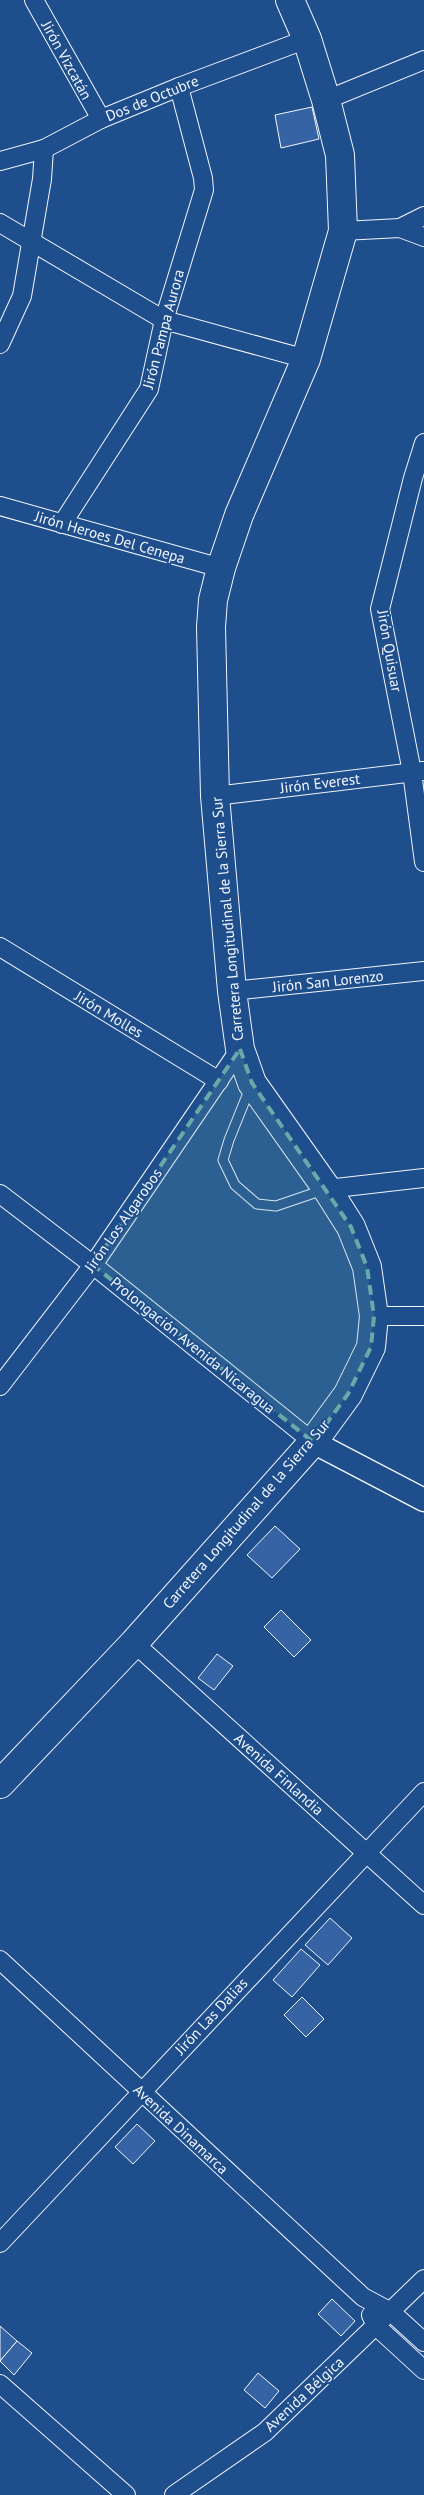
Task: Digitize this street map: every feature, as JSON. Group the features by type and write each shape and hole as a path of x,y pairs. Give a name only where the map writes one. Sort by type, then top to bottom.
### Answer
{"highway":[{"name":"Carretera Longitudinal de la Sierra Sur","path":"0,1784 134,1643 313,1442 348,1394 371,1347 374,1316 367,1267 350,1227 326,1189 252,1083 240,1049 232,991 215,796 211,627 213,600 221,568 239,515 306,360 343,231 340,155 326,100 307,39 290,0"}],"street":[{"name":"Jirón Vizcatán","path":"34,0 100,120"},
{"name":"Dos de Octubre","path":"0,161 44,149 100,120 179,87 307,39"},
{"path":"326,100 424,60"},
{"name":"Jirón Pampa Aurora","path":"62,524 149,389 164,320 204,190 203,178 179,87"},
{"path":"0,344 22,296 42,179 44,149"},
{"path":"343,231 400,228 424,216"},
{"path":"0,223 164,320 306,360"},
{"path":"400,228 424,237"},
{"name":"Jirón Quisuar","path":"424,444 413,478 380,609 418,771 424,862"},
{"name":"Jirón Heroes Del Cenepa","path":"0,506 221,568"},
{"name":"Jirón Everest","path":"215,796 418,771"},
{"name":"Jirón Molles","path":"2,952 219,1081"},
{"name":"Jirón San Lorenzo","path":"232,991 424,971"},
{"name":"Jirón Los Algarobos","path":"0,1386 92,1265 240,1049"},
{"path":"326,1189 424,1178"},
{"name":"Prolongación Avenida Nicaragua","path":"0,1194 313,1442"},
{"path":"374,1316 424,1316"},
{"path":"313,1442 424,1498"},
{"name":"Avenida Finlandia","path":"134,1643 424,1905"},
{"name":"Jirón Las Dalias","path":"0,2242 424,1792"},
{"name":"Avenida Dinamarca","path":"0,1960 363,2297 391,2312 424,2342"},
{"name":"Avenida Bélgica","path":"174,2495 265,2432 424,2279"},
{"name":"Avenida Dinamarca","path":"363,2297 376,2326 424,2370"},
{"path":"0,2384 126,2495"}],"lane":[{"path":"252,1083 223,1160 235,1184 258,1204 276,1206 326,1189"}],"highlighted area":[{"path":"240,1049 252,1083 351,1227 367,1267 374,1316 371,1347 348,1394 313,1442 93,1265"}],"building":[{"path":"312,107 319,139 281,148 275,115"},
{"path":"275,1526 300,1549 272,1578 247,1555"},
{"path":"281,1610 311,1640 294,1657 264,1627"},
{"path":"217,1654 233,1666 214,1690 198,1678"},
{"path":"330,1918 352,1938 328,1965 305,1945"},
{"path":"301,1949 320,1965 292,1997 273,1980"},
{"path":"302,1997 324,2019 306,2037 284,2015"},
{"path":"137,2124 155,2141 133,2164 115,2147"},
{"path":"332,2299 355,2321 341,2336 318,2314"},
{"path":"0,2326 17,2341 0,2361"},
{"path":"17,2341 32,2353 14,2375 0,2361"},
{"path":"258,2373 279,2391 265,2408 244,2390"}]}
